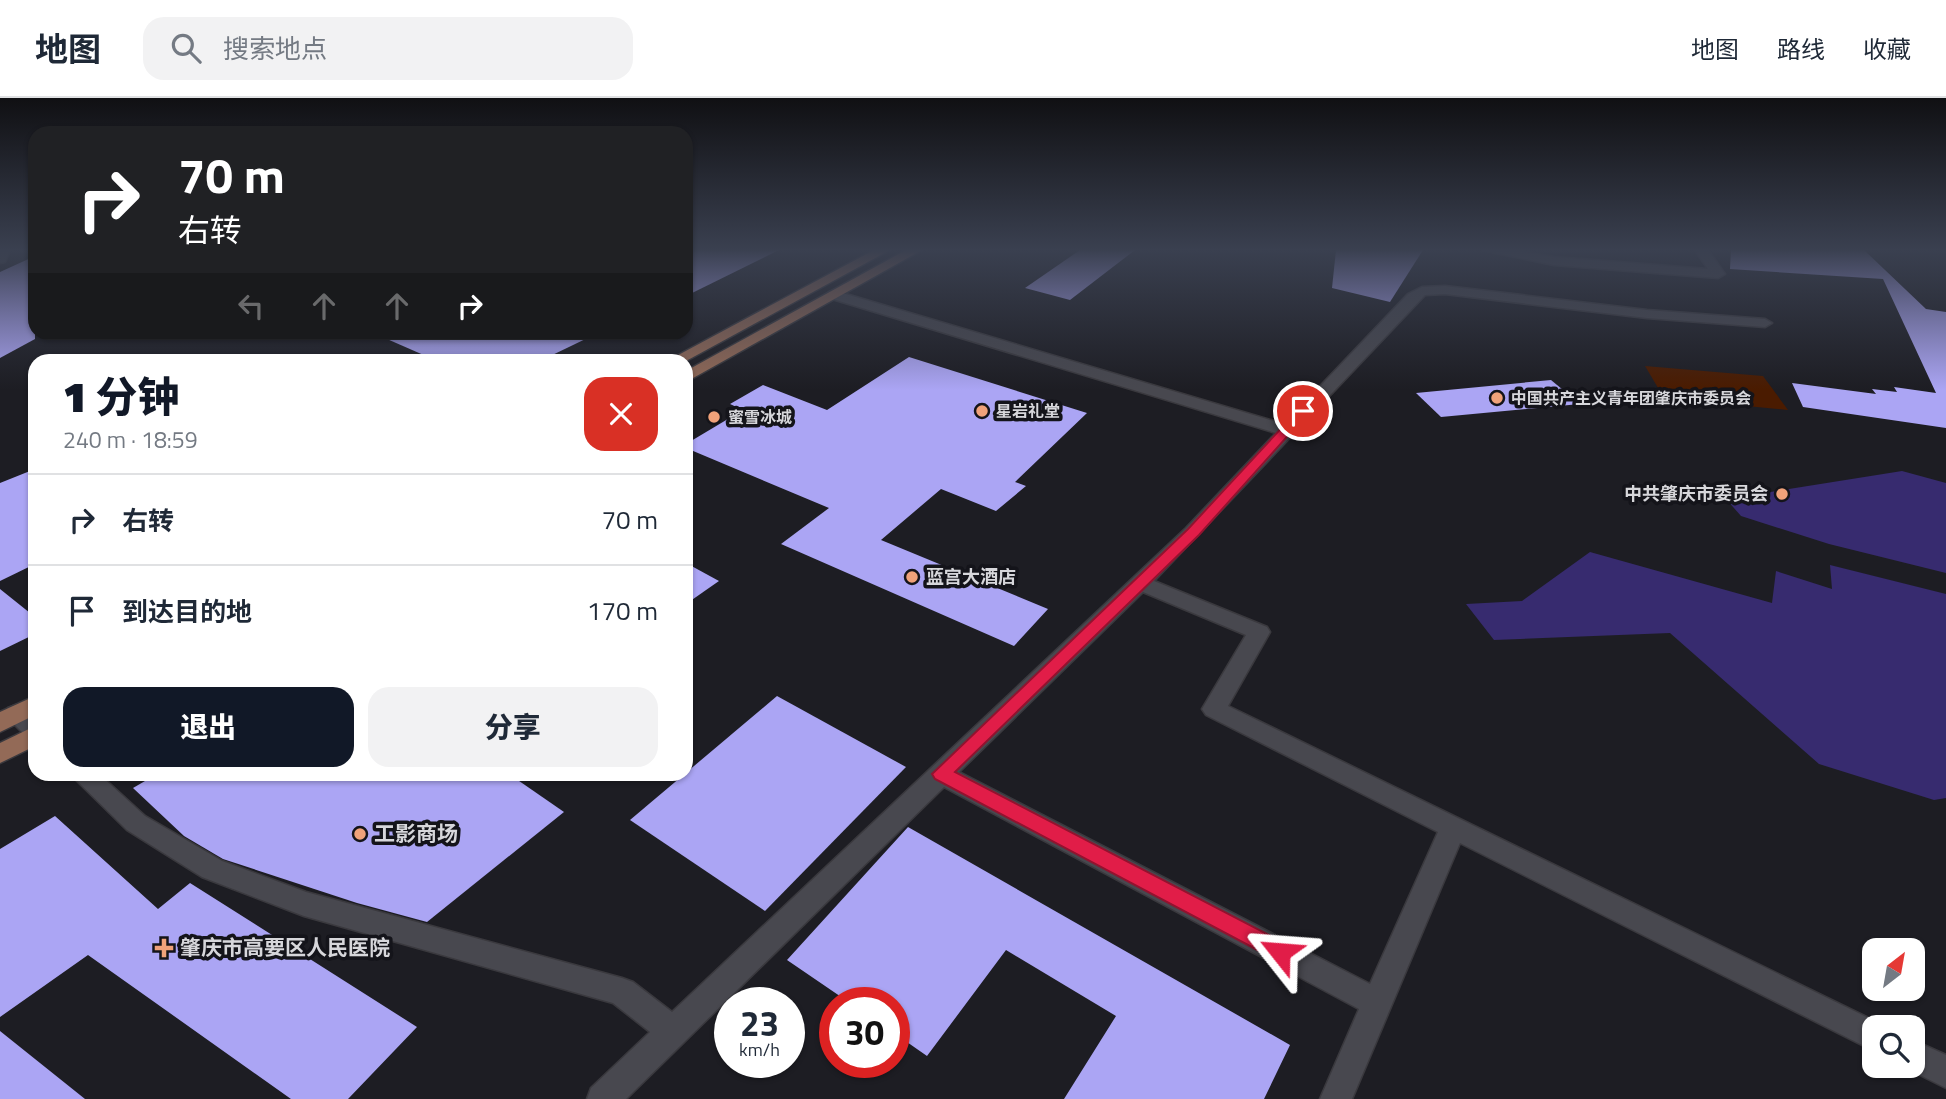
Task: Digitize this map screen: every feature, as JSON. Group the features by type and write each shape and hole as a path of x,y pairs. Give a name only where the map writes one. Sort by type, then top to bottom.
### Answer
{"main road":[{"path":"688,354 796,297"},
{"path":"693,373 831,297"},
{"path":"0,754 28,737"}],"street":[{"path":"840,297 1285,430"},
{"path":"603,1099 1193,532 1285,430 1413,297"},
{"path":"1502,297 1647,314 1765,323"},
{"path":"1140,583 1259,632 1214,709 1862,1030"},
{"path":"941,774 1377,1003"},
{"path":"91,781 136,823 212,869 304,904 622,992 673,1031"},
{"path":"1336,1099 1453,828"},
{"path":"1925,1061 1946,1072"}],"shaded area":[{"path":"1645,366 1763,376 1788,410 1664,398"},
{"path":"1902,471 1946,483 1946,573 1829,544 1741,516 1726,499"},
{"path":"1590,552 1772,603 1776,571 1832,589 1830,565 1946,594 1946,798 1934,800 1819,764 1670,633 1494,640 1466,604 1522,601"}],"building":[{"path":"0,297 28,297 28,340 33,340 0,358"},
{"path":"1368,297 1393,297 1390,302"},
{"path":"1891,297 1913,297 1926,309 1946,312 1946,428 1803,407 1792,383 1876,394 1872,389 1897,392 1894,387 1936,393"},
{"path":"389,340 583,340 554,354 421,354"},
{"path":"909,357 1087,413 1015,482 1026,486 996,511 941,489 881,540 1048,609 1014,646 781,544 829,508 693,451 693,440 743,410 730,404 763,385 827,410"},
{"name":"中国共产主义青年团肇庆市委员会","path":"1551,380 1580,404 1441,417 1416,393"},
{"path":"28,472 28,567 0,581 0,483"},
{"path":"693,567 719,581 693,599"},
{"path":"0,589 28,611 28,637 0,651"},
{"path":"777,696 906,767 765,911 630,820 676,781 693,781 693,767"},
{"name":"工影商场","path":"145,781 519,781 564,812 427,922 357,903 223,859 184,836 133,788"},
{"path":"55,816 158,909 190,883 417,1027 348,1099 291,1099 88,955 0,1017 0,849"},
{"path":"908,827 1290,1045 1264,1099 1064,1099 1116,1016 1006,950 927,1056 910,1044 910,987 827,987 787,960"},
{"path":"0,1031 85,1099 0,1099"}],"place":[{"name":"中国共产主义青年团肇庆市委员会","path":"1497,398"},
{"name":"星岩礼堂","path":"982,411"},
{"name":"蜜雪冰城","path":"714,417"},
{"name":"中共肇庆市委员会","path":"1782,494"},
{"name":"蓝宫大酒店","path":"912,577"},
{"name":"工影商场","path":"360,834"},
{"name":"肇庆市高要区人民医院","path":"164,948"}],"route":[{"path":"1280,952 941,774 1193,532 1303,411"}]}
